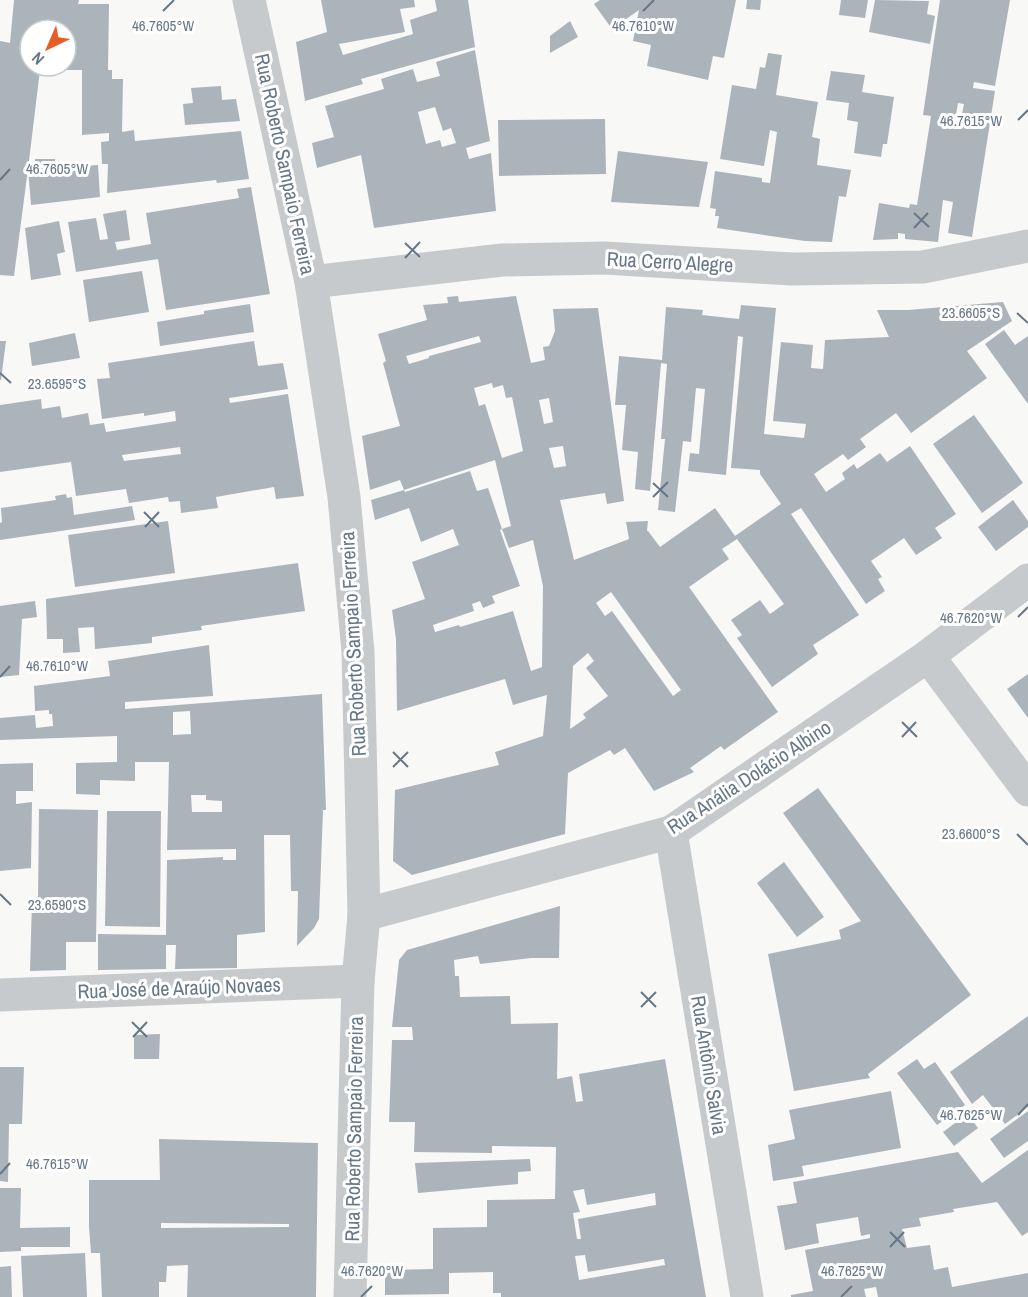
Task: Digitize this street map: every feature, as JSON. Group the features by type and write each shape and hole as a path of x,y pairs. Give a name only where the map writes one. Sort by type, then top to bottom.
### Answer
{"street":[{"name":"Rua Roberto Sampaio Ferreira","path":"249,0 311,282 344,497 358,652 364,915 358,981 351,1297"},
{"name":"Rua Cerro Alegre","path":"311,282 502,260 604,258 792,270 923,267 1028,246"},
{"name":"Rua Anália Dolácio Albino","path":"364,915 671,832 928,656 1028,580"},
{"path":"928,656 1028,790"},
{"name":"Rua Antônio Salvia","path":"671,832 747,1297"},
{"name":"Rua José de Araújo Novaes","path":"0,995 358,981"}],"building":[{"path":"14,0 79,0 78,4 109,4 108,70 112,70 112,79 123,79 122,132 134,130 135,141 241,131 249,179 217,183 216,180 107,193 108,164 102,164 101,142 109,141 109,133 82,135 82,70 78,70 78,18 18,18 18,78 39,78 14,276 0,275 0,41 10,43"},
{"path":"321,0 414,0 415,7 400,9 405,32 339,44 343,55 413,34 410,20 437,11 435,0 468,0 475,47 361,79 363,84 305,101 296,42 327,32"},
{"path":"600,0 736,0 724,58 713,56 708,80 647,66 651,45 633,41 639,10 612,29 594,4"},
{"path":"747,0 761,0 760,10 746,9"},
{"path":"841,0 868,0 865,18 839,15"},
{"path":"875,0 929,1 927,14 935,16 930,44 869,32"},
{"path":"940,0 1010,0 995,86 974,82 973,88 995,91 972,237 948,233 953,202 943,200 938,242 905,239 905,234 898,233 898,239 873,240 879,203 909,208 910,204 917,205 931,116 923,115","holes":["958,103 964,104 962,114 966,115 965,123 955,121"]},
{"path":"570,21 578,37 550,53 550,36"},
{"path":"475,50 490,141 466,148 469,159 491,153 496,211 374,228 361,155 317,168 312,143 334,137 325,106 384,89 381,79 413,69 417,82 440,76 436,62","holes":["435,107 443,131 451,128 456,143 442,147 440,140 426,144 418,112"]},
{"path":"768,53 782,55 776,95 818,102 812,137 820,139 817,165 851,170 846,197 839,196 832,242 805,241 717,228 719,216 715,216 716,209 710,208 715,171 762,178 762,182 770,183 777,132 770,130 764,166 720,159 732,85 756,89 760,67 765,68"},
{"path":"831,71 865,75 862,92 894,97 887,144 883,144 881,157 854,153 858,122 847,120 849,103 826,100"},
{"path":"221,86 222,100 236,99 240,121 185,125 183,104 193,103 191,88"},
{"path":"605,119 606,174 499,176 498,120"},
{"path":"618,151 708,162 699,207 611,202"},
{"path":"35,159 55,159 56,168 98,165 100,197 31,205 28,169 34,169"},
{"path":"251,187 270,294 166,310 158,259 76,272 68,222 96,218 100,240 108,239 103,214 126,210 130,240 115,242 117,250 151,244 146,213 239,198 237,189"},
{"path":"59,221 65,252 57,254 61,275 31,280 25,228"},
{"path":"142,271 149,312 89,322 83,280"},
{"path":"458,296 459,302 516,296 531,363 545,360 543,347 549,346 555,331 553,309 598,308 624,501 607,504 605,493 560,500 574,560 629,539 626,522 648,521 647,531 660,547 715,508 735,536 781,504 760,474 760,470 731,468 743,337 738,336 726,475 688,471 690,453 699,454 705,389 696,388 691,442 683,441 675,512 658,510 665,439 661,439 667,364 661,363 650,491 635,489 638,452 622,450 626,405 615,405 619,356 662,360 666,307 703,310 702,315 739,319 741,305 776,308 764,434 804,438 806,424 773,421 781,342 813,345 811,368 823,369 825,340 889,337 877,310 908,310 1003,302 1012,321 967,351 987,378 911,433 896,413 860,439 866,447 848,460 843,454 814,474 826,492 845,479 842,473 854,464 857,469 880,453 887,462 910,446 956,514 935,528 942,538 916,555 904,538 871,561 882,577 878,579 885,591 866,604 801,508 791,514 859,615 813,645 818,654 772,687 737,638 742,635 731,620 760,600 770,614 784,604 737,539 722,549 729,559 689,587 778,712 724,750 721,746 690,768 694,772 654,791 625,748 614,755 610,750 568,773 565,834 412,875 393,861 395,790 499,765 495,752 543,736 547,695 513,705 505,679 397,711 396,639 392,610 425,599 412,562 459,545 453,529 421,542 409,508 375,520 371,500 404,490 400,480 370,490 362,436 400,426 383,363 386,361 378,334 427,320 423,305 448,303 447,297","holes":["479,336 481,342 429,356 429,358 409,364 406,356","492,383 493,388 503,385 506,398 512,397 523,451 502,458 485,404 479,406 474,388","549,398 553,422 544,424 539,400","563,446 566,466 554,468 549,448","495,460 511,526 502,529 488,488 477,491 470,471 405,492 404,490","502,529 509,548 533,540 543,586 542,667 531,671 513,611 435,632 433,625 474,611 472,604 480,601 483,608 495,603 492,596 520,586 500,530","611,592 681,690 673,696 612,611 605,616 596,603","588,653 594,661 586,668 608,696 583,714 586,718 570,729 573,666"]},
{"path":"250,304 254,332 160,346 157,322 204,314 204,311"},
{"path":"1004,330 1015,345 1028,336 1028,404 985,344"},
{"path":"75,333 80,358 32,366 29,343"},
{"path":"0,341 6,341 1,380 0,380"},
{"path":"254,341 258,366 283,363 288,389 229,398 230,403 288,394 304,496 276,499 274,487 216,497 218,508 181,513 180,501 169,502 168,497 129,503 126,489 76,496 71,462 0,472 0,405 41,399 42,409 60,406 62,418 88,413 90,425 104,423 106,432 176,421 175,411 102,419 97,379 110,378 108,363","holes":["180,447 181,454 124,461 122,455"]},
{"path":"974,415 1023,483 982,513 933,444"},
{"path":"66,494 67,498 72,497 74,515 132,506 135,520 0,540 1,508 56,500 55,496"},
{"path":"1013,500 1028,521 1028,527 996,551 978,527"},
{"path":"168,521 175,573 75,587 68,535"},
{"path":"298,563 305,611 201,626 202,630 152,637 152,643 95,649 94,627 78,628 80,652 63,653 63,639 47,639 46,599"},
{"path":"35,601 37,617 22,619 19,675 0,677 0,606"},
{"path":"209,645 213,696 125,702 125,709 322,694 326,810 323,810 319,919 314,928 297,946 298,891 291,891 290,835 264,835 265,932 237,935 237,968 175,969 176,945 166,945 166,969 98,970 98,934 166,935 167,860 223,857 223,860 236,860 236,849 167,850 169,762 135,762 135,781 100,780 100,795 76,794 76,763 117,762 117,736 0,740 0,718 35,715 36,728 53,726 52,714 49,714 49,710 35,711 34,686 110,676 108,661","holes":["190,711 191,734 173,735 173,712","191,795 206,795 206,800 222,801 222,812 192,812"]},
{"path":"1028,674 1028,718 1007,689"},
{"path":"33,763 33,791 16,791 16,804 32,802 31,868 0,871 0,764"},
{"path":"818,788 971,995 868,1074 870,1078 794,1091 768,954 841,939 839,930 861,921 783,813"},
{"path":"39,809 98,810 96,942 66,942 66,970 30,971 32,901 38,900"},
{"path":"107,811 161,811 160,927 105,926"},
{"path":"784,862 824,917 797,937 757,883"},
{"path":"560,906 559,958 531,958 480,964 478,956 454,960 455,976 459,976 460,997 510,996 511,1024 558,1023 557,1079 572,1076 576,1102 583,1101 579,1074 665,1059 706,1297 501,1297 501,1293 493,1293 493,1272 449,1273 449,1294 385,1295 385,1270 433,1269 433,1228 487,1227 487,1200 555,1199 556,1147 492,1146 492,1153 414,1152 415,1122 389,1122 392,1040 413,1040 412,1027 392,1027 399,960 407,950","holes":["584,1189 587,1205 655,1193 656,1205 578,1219 581,1239 577,1239 573,1213 580,1212 573,1191","585,1255 588,1272 664,1259 665,1265 579,1280 575,1256"]},
{"path":"1028,1016 1028,1107 1005,1124 983,1095 972,1104 950,1072"},
{"path":"160,1034 159,1059 134,1059 134,1035"},
{"path":"917,1059 924,1069 935,1062 965,1105 937,1125 897,1073"},
{"path":"0,1067 24,1067 22,1124 9,1124 8,1182 0,1181"},
{"path":"891,1091 901,1148 802,1166 804,1176 773,1181 768,1145 795,1139 789,1110"},
{"path":"1028,1111 1028,1141 1004,1158 990,1139"},
{"path":"967,1114 978,1128 954,1146 943,1132"},
{"path":"159,1139 318,1143 316,1297 187,1297 188,1265 167,1266 166,1282 159,1282 159,1297 102,1297 100,1253 91,1253 89,1180 160,1180","holes":["161,1223 289,1224 289,1227 161,1228"]},
{"path":"1028,1150 1028,1232 1022,1236 997,1202 953,1209 954,1212 919,1218 921,1226 902,1229 907,1248 930,1245 934,1270 948,1267 952,1287 1028,1273 1028,1297 878,1297 876,1287 864,1289 866,1297 791,1297 791,1295 813,1291 805,1250 870,1238 870,1234 861,1236 858,1217 816,1224 819,1243 785,1250 777,1206 797,1203 793,1182 958,1152 982,1183"},
{"path":"530,1159 531,1171 518,1172 518,1184 418,1193 415,1163"},
{"path":"0,1188 21,1188 20,1228 70,1227 70,1247 21,1247 21,1251 0,1252"},
{"path":"85,1253 87,1297 23,1297 21,1256"},
{"path":"11,1266 12,1297 0,1297 0,1267"}]}
